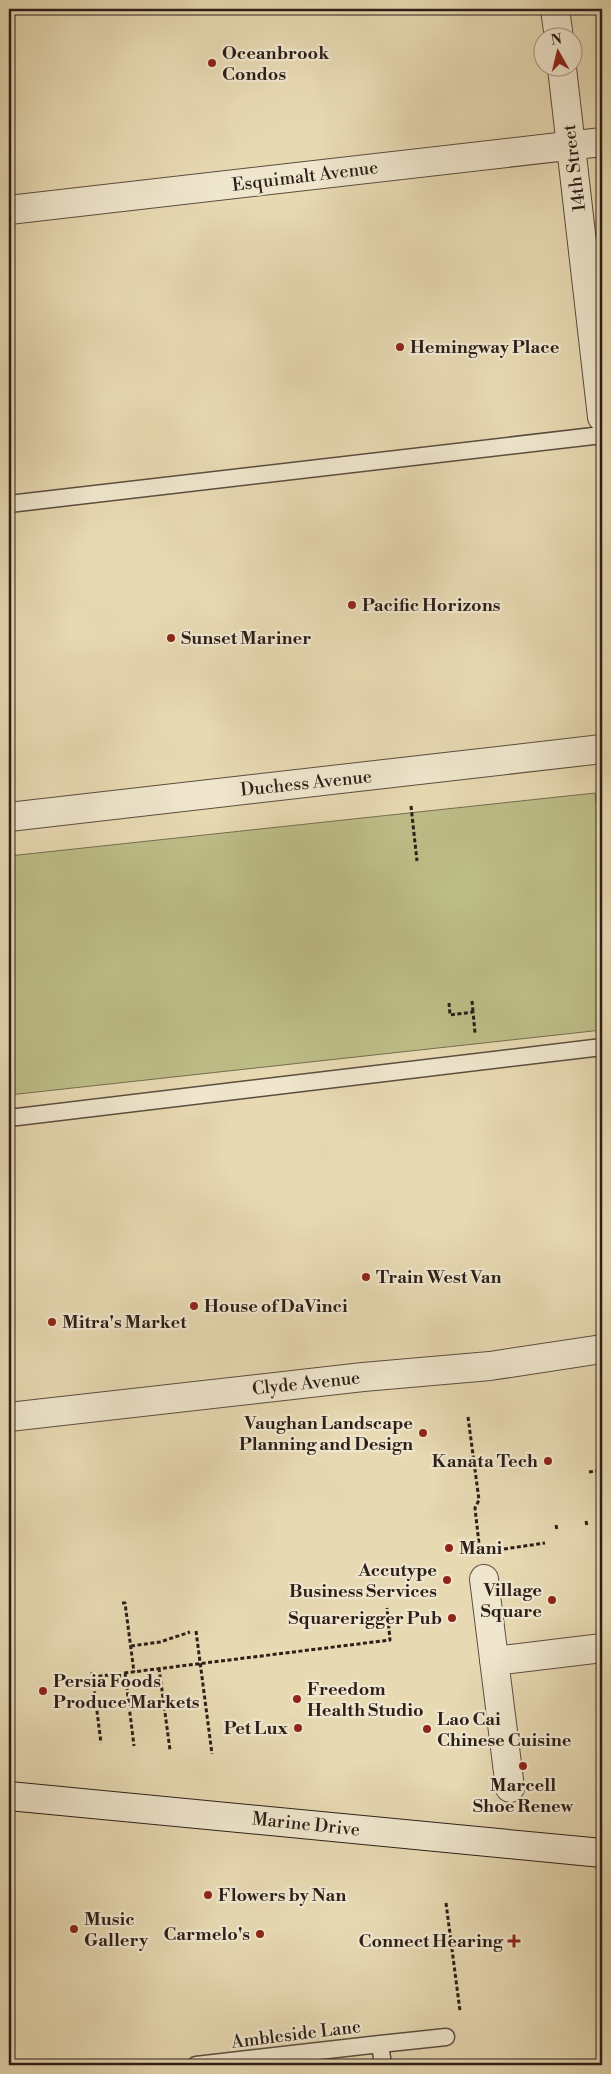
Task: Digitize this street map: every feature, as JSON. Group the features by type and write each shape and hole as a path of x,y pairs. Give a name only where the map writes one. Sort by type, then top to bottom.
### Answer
{"street":[{"path":"555,9 557,28"},
{"name":"14th Street","path":"563,78 602,417"},
{"name":"Esquimalt Avenue","path":"9,210 602,142"},
{"name":"Duchess Avenue","path":"9,817 602,749"},
{"name":"Clyde Avenue","path":"9,1417 363,1377 490,1366 602,1349"},
{"path":"484,1579 510,1788"},
{"path":"494,1661 602,1648"},
{"name":"Marine Drive","path":"9,1796 602,1853"}],"lane":[{"path":"9,504 602,435"},
{"path":"9,1118 602,1047"},
{"path":"380,2044 446,2037"},
{"name":"Ambleside Lane","path":"196,2065 380,2044 382,2065"}],"path":[{"path":"411,806 417,861"},
{"path":"472,1001 479,1063"},
{"path":"449,1003 450,1015 473,1012"},
{"path":"468,1417 479,1500 475,1508 480,1552"},
{"path":"589,1472 602,1470"},
{"path":"556,1525 557,1530"},
{"path":"497,1550 545,1543"},
{"path":"122,1603 125,1603 134,1672"},
{"path":"92,1677 390,1640 387,1608"},
{"path":"196,1631 212,1754"},
{"path":"131,1646 160,1642 190,1632"},
{"path":"159,1668 170,1750"},
{"path":"92,1672 101,1743"},
{"path":"125,1673 134,1746"},
{"path":"446,1903 461,2017 446,2037"}],"green space":[{"path":"595,793 602,849 602,1030 9,1095 9,856"}],"place":[{"name":"Oceanbrook Condos","path":"212,63"},
{"name":"Hemingway Place","path":"400,347"},
{"name":"Pacific Horizons","path":"352,605"},
{"name":"Sunset Mariner","path":"171,638"},
{"name":"Train West Van","path":"366,1277"},
{"name":"House of DaVinci","path":"194,1306"},
{"name":"Mitra's Market","path":"52,1322"},
{"name":"Vaughan Landscape Planning and Design","path":"423,1433"},
{"name":"Kanata Tech","path":"548,1461"},
{"name":"Mani","path":"449,1548"},
{"name":"Accutype Business Services","path":"447,1580"},
{"name":"Village Square","path":"552,1600"},
{"name":"Squarerigger Pub","path":"452,1618"},
{"name":"Persia Foods Produce Markets","path":"43,1691"},
{"name":"Freedom Health Studio","path":"297,1699"},
{"name":"Pet Lux","path":"298,1728"},
{"name":"Lao Cai Chinese Cuisine","path":"427,1729"},
{"name":"Marcell Shoe Renew","path":"523,1766"},
{"name":"Flowers by Nan","path":"208,1895"},
{"name":"Music Gallery","path":"74,1929"},
{"name":"Carmelo's","path":"260,1934"},
{"name":"Connect Hearing","path":"514,1941"}]}
